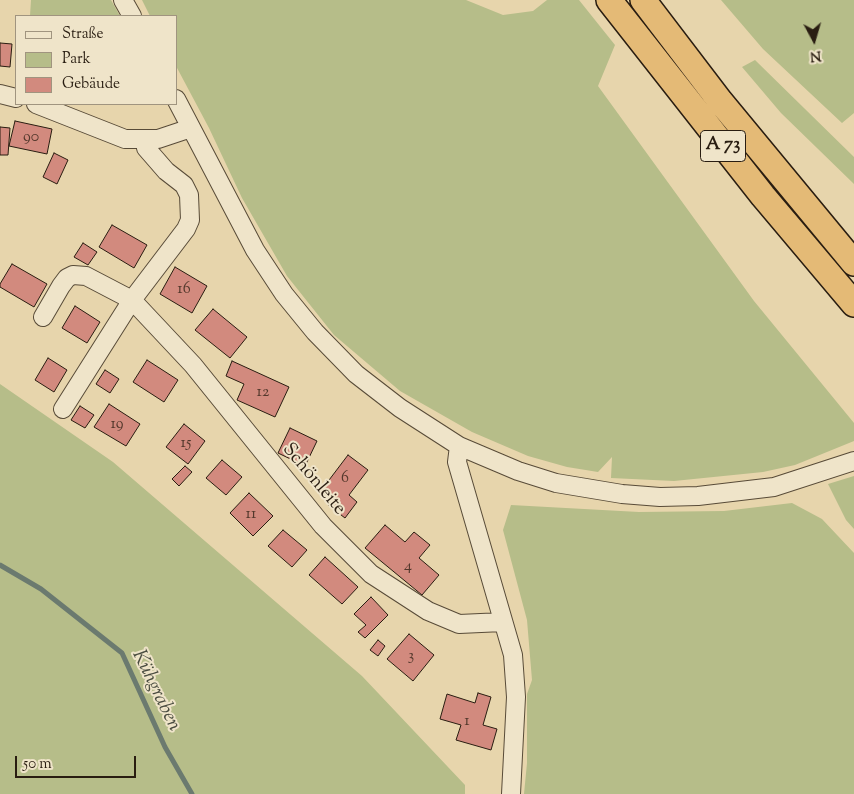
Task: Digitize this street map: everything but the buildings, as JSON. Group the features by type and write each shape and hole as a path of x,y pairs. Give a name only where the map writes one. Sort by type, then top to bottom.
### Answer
{"highway":[{"name":"A 73","path":"609,0 763,196 854,304"},
{"name":"A 73","path":"643,0 720,100 854,263"}],"street":[{"path":"123,0 131,15"},
{"path":"0,94 15,98"},
{"path":"178,103 255,250 284,294 314,332 356,374 400,408 459,446 518,471 556,483 622,494 660,497 698,496 774,487 851,463"},
{"path":"39,105 125,139 152,139 192,128"},
{"path":"63,409 132,300 186,229 190,220 189,195 184,185 166,171 146,148 152,139"},
{"name":"Schönleite","path":"44,316 61,286 67,278 73,275 86,276 132,300 193,365 258,448 323,526 371,574 428,611 459,624 503,622"},
{"path":"459,446 457,462 513,655 516,697 511,794"}],"green space":[{"path":"31,0 111,0 119,15 30,15"},
{"path":"142,0 466,0 503,15 533,11 547,0 579,0 615,45 598,86 754,301 854,423 854,441 795,465 763,472 674,481 611,478 612,457 598,472 567,467 528,456 472,432 400,391 334,335 287,276 242,198 209,128 178,70 178,15 150,15"},
{"path":"721,0 854,0 854,113 842,123 763,49"},
{"path":"755,60 854,157 854,184 781,113 742,67"},
{"path":"0,384 113,462 362,676 465,785 465,794 0,794"},
{"path":"854,476 854,529 846,520 828,484"},
{"path":"792,503 822,519 854,553 854,794 524,794 527,763 527,694 532,680 527,620 503,530 511,505 639,512 724,511"}],"waterway":[{"name":"Kühgraben","path":"0,565 41,589 122,653 165,747 192,794"}]}
